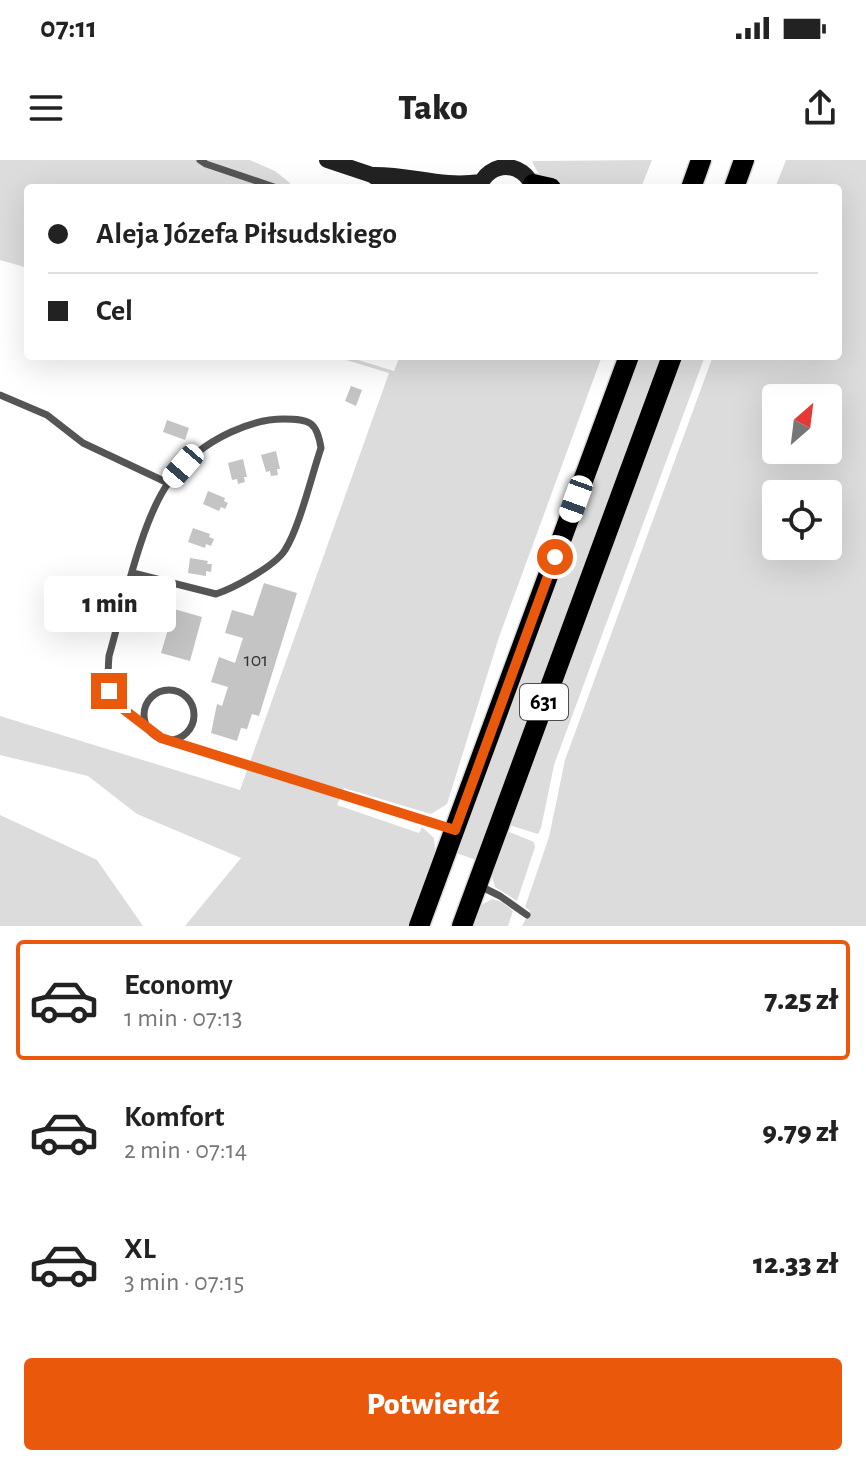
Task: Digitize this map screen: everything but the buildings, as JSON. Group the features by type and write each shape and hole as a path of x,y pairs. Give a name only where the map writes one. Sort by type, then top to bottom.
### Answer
{"main road":[{"path":"692,184 701,160"},
{"path":"735,184 744,160"},
{"name":"631","path":"419,926 628,360"},
{"name":"631","path":"462,926 671,360"}],"street":[{"path":"327,160 372,175 385,184"},
{"path":"481,184 492,169 505,163 532,178"},
{"path":"372,175 394,174 439,184"}],"lane":[{"path":"200,160 265,184"},
{"path":"0,395 47,415 83,443 168,483"},
{"path":"133,573 216,594 227,591 277,559 289,542 321,448 319,433 314,425 303,419 257,422 227,434 199,451 168,483 150,522 133,573 109,656 109,691 118,705 161,738 455,830"},
{"path":"148,728 145,711 153,696 169,690 185,696 193,711 191,727 178,738 169,740"},
{"path":"477,885 500,896 527,915"}],"shaded area":[{"path":"0,160 250,160 275,171 290,183 24,184 24,267 0,260"},
{"path":"652,160 643,184 557,183 542,177 532,161"},
{"path":"786,160 866,160 866,926 522,926 530,911 525,907 549,837 565,760 712,360 842,360 842,184 777,184"},
{"path":"346,360 358,360 394,371 398,360 601,360 499,637 447,804 431,814 344,788 337,805 419,833 422,827 434,838 435,851 408,926 185,926 241,858 137,814 88,776 0,755 0,716 240,790 389,373"},
{"path":"638,360 661,360 476,860 456,853"},
{"path":"682,360 704,360 554,765 541,828 538,834 509,825"},
{"path":"0,815 97,860 143,926 0,926"},
{"path":"507,831 534,842 535,847 517,901 495,887 492,877"},
{"path":"492,899 513,911 508,926 472,926 481,905"}],"route":[{"path":"109,691 118,705 161,738 455,830 555,557"}]}
